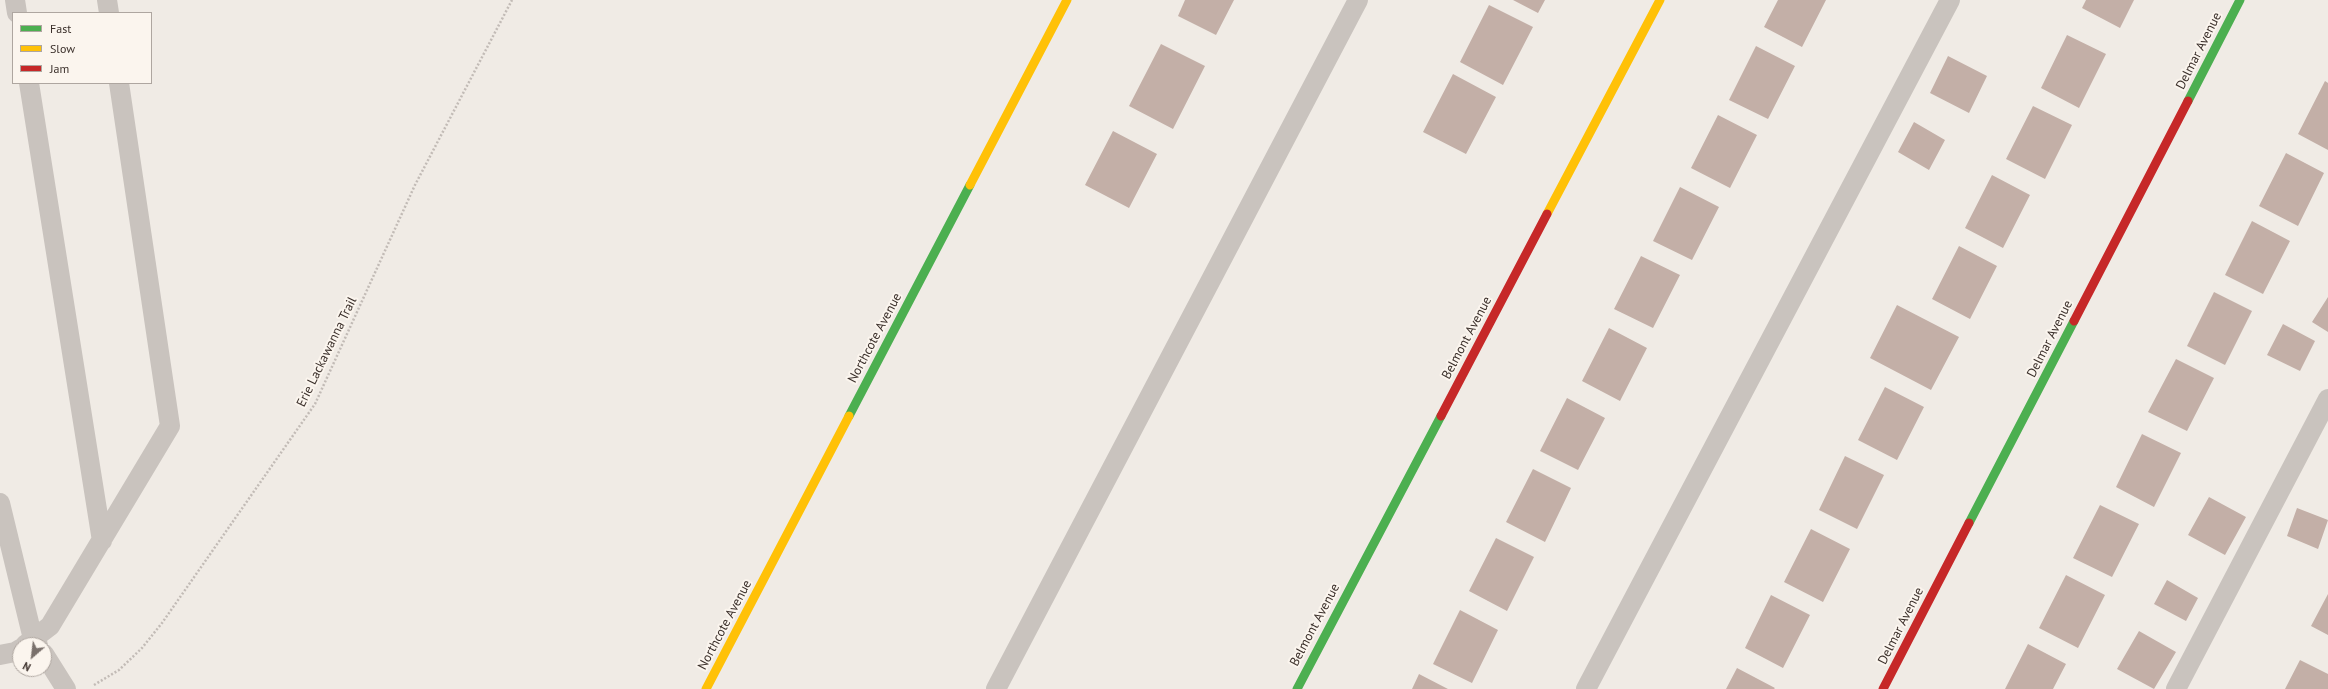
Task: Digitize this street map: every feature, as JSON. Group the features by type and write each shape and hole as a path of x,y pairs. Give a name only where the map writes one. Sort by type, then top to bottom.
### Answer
{"street":[{"name":"Northcote Avenue","path":"706,689 1067,0"},
{"name":"Belmont Avenue","path":"1296,689 1660,0"},
{"name":"Delmar Avenue","path":"1883,689 2240,0"}],"lane":[{"path":"15,0 17,12"},
{"path":"107,0 109,12"},
{"path":"996,689 1358,0"},
{"path":"1586,689 1950,0"},
{"path":"29,84 102,541"},
{"path":"40,637 50,626 170,426 119,84"},
{"path":"2176,689 2328,399"},
{"path":"0,503 30,637"},
{"path":"0,655 12,653"},
{"path":"52,671 66,689"}],"path":[{"name":"Erie Lackawanna Trail","path":"93,685 119,670 142,648 162,623 315,404 415,185 512,0"}],"building":[{"path":"1185,0 1234,0 1216,35 1178,16"},
{"path":"1513,0 1545,0 1538,13"},
{"path":"1778,0 1826,0 1802,47 1764,27"},
{"path":"2086,0 2134,0 2120,28 2082,8"},
{"path":"1489,5 1533,27 1503,85 1460,62"},
{"path":"2067,35 2106,54 2079,108 2041,88"},
{"path":"1161,44 1205,66 1173,129 1129,106"},
{"path":"1756,46 1795,66 1768,119 1729,100"},
{"path":"1948,56 1987,76 1969,113 1930,93"},
{"path":"1453,74 1496,97 1466,154 1423,132"},
{"path":"2325,81 2328,83 2328,150 2298,134"},
{"path":"2033,106 2072,125 2045,179 2006,159"},
{"path":"1718,115 1757,135 1730,188 1691,168"},
{"path":"1914,122 1945,140 1929,170 1898,152"},
{"path":"1113,131 1157,154 1129,208 1085,185"},
{"path":"2286,153 2324,173 2298,226 2259,206"},
{"path":"1992,175 2030,195 2003,248 1965,228"},
{"path":"1680,187 1719,207 1692,260 1653,241"},
{"path":"2252,221 2290,241 2263,294 2225,275"},
{"path":"1959,246 1997,266 1970,319 1932,299"},
{"path":"1641,256 1680,275 1653,328 1614,309"},
{"path":"2214,292 2252,311 2225,365 2187,346"},
{"path":"2328,297 2328,332 2312,322"},
{"path":"1897,305 1959,337 1931,390 1870,358"},
{"path":"2283,324 2315,341 2300,371 2267,355"},
{"path":"1609,328 1647,348 1620,401 1582,381"},
{"path":"2176,359 2214,378 2187,431 2148,412"},
{"path":"1885,387 1924,407 1897,460 1858,440"},
{"path":"1567,398 1605,418 1578,470 1540,451"},
{"path":"2142,434 2181,453 2154,507 2116,487"},
{"path":"1845,456 1884,475 1857,529 1819,510"},
{"path":"1533,469 1571,488 1545,542 1506,522"},
{"path":"2209,497 2246,517 2225,555 2188,535"},
{"path":"2100,505 2139,524 2112,577 2073,558"},
{"path":"2297,508 2328,520 2318,549 2287,536"},
{"path":"1811,529 1850,549 1823,602 1784,582"},
{"path":"1496,538 1534,557 1507,611 1469,591"},
{"path":"2066,575 2105,595 2078,648 2039,628"},
{"path":"2167,580 2198,598 2186,621 2154,604"},
{"path":"2328,594 2328,635 2311,626"},
{"path":"1771,595 1810,615 1783,668 1745,648"},
{"path":"1460,610 1498,630 1472,683 1433,664"},
{"path":"2139,631 2176,652 2154,689 2117,669"},
{"path":"2028,644 2066,664 2053,689 2005,689"},
{"path":"2300,660 2328,674 2328,689 2285,689"},
{"path":"1737,668 1775,688 1726,689"},
{"path":"1419,674 1448,689 1412,689"}],"traffic: fast":[{"path":"2188,101 2240,0"},
{"path":"849,416 970,185"},
{"path":"1969,523 2074,321"},
{"path":"1297,689 1441,416"}],"traffic: slow":[{"path":"970,185 1067,0"},
{"path":"1547,214 1660,0"},
{"path":"706,689 849,416"}],"traffic: jam":[{"path":"2074,321 2188,101"},
{"path":"1441,416 1547,214"},
{"path":"1883,689 1969,523"}]}
